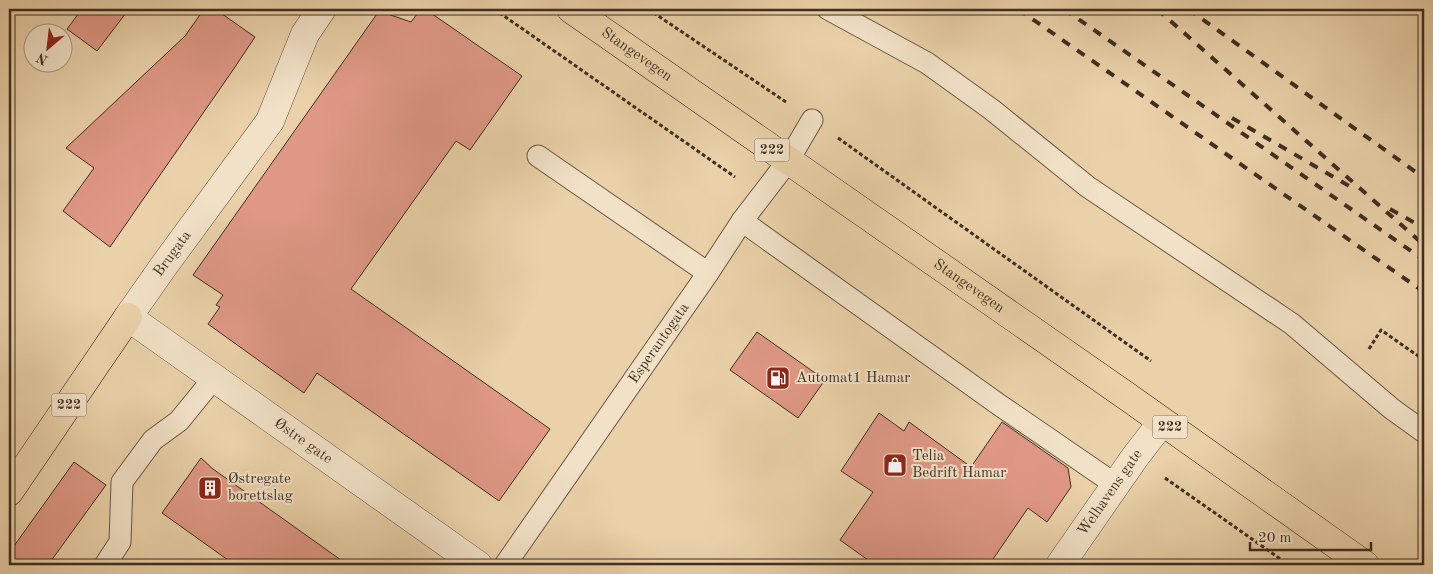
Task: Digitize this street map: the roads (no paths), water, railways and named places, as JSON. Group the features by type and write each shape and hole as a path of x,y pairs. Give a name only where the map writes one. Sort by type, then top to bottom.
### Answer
{"main road":[{"name":"Stangevegen","path":"571,9 1365,565"},
{"name":"Brugata","path":"9,492 128,317"}],"street":[{"name":"Brugata","path":"128,317 270,121 305,34 322,9"},
{"name":"Østre gate","path":"128,317 478,565"},
{"name":"Welhavens gate","path":"1060,565 1162,422"}],"lane":[{"path":"828,9 927,63 990,109 1088,187 1292,324 1392,409 1424,432"},
{"name":"Esperantogata","path":"505,565 708,273 742,221 788,161 812,120"},
{"path":"538,156 708,273"},
{"path":"742,221 998,404 1116,485"},
{"path":"105,565 120,542 122,482 153,440 179,422 214,378"}],"railway":[{"path":"1018,9 1424,292"},
{"path":"1064,9 1424,260"},
{"path":"1157,9 1424,245"},
{"path":"1188,9 1424,178"},
{"path":"1232,118 1351,187"},
{"path":"1390,209 1424,228"}],"place":[{"name":"Automat1 Hamar","path":"778,378"},
{"name":"Telia Bedrift Hamar","path":"895,465"},
{"name":"Østregate borettslag","path":"210,488"}]}
